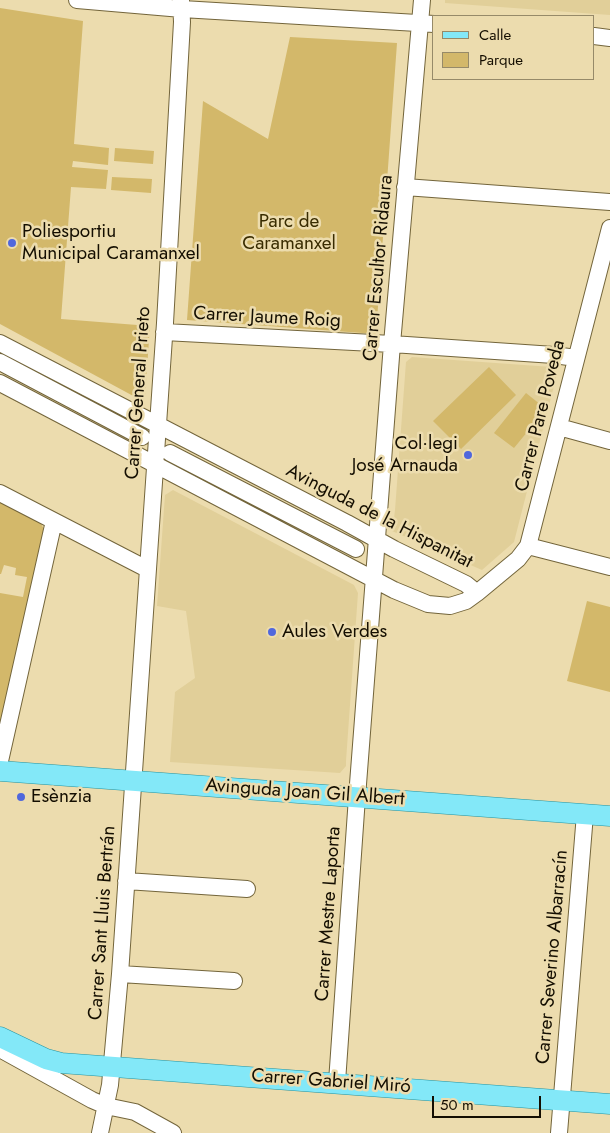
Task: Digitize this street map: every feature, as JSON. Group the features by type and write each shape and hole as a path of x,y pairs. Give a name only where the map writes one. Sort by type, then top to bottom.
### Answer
{"main road":[{"name":"Avinguda Joan Gil Albert","path":"0,771 610,816"},
{"name":"Carrer Gabriel Miró","path":"0,1037 54,1062 610,1104"}],"street":[{"path":"77,0 181,4 427,23"},
{"name":"Carrer Escultor Ridaura","path":"377,540 405,187 427,23 422,0"},
{"name":"Carrer General Prieto","path":"133,781 164,332 181,4"},
{"path":"595,36 610,38"},
{"path":"405,187 610,202"},
{"name":"Carrer Pare Poveda","path":"477,593 518,559 528,546 610,228"},
{"name":"Carrer Jaume Roig","path":"164,332 392,344 576,358"},
{"name":"Avinguda de la Hispanitat","path":"0,343 377,540 466,584 477,593 466,601 450,606 438,606 419,600 374,580 0,383"},
{"path":"0,362 142,437"},
{"path":"559,427 610,441"},
{"name":"Avinguda de la Hispanitat","path":"170,453 356,550"},
{"path":"0,492 147,569"},
{"path":"0,761 54,521"},
{"name":"Carrer Mestre Laporta","path":"337,1082 377,540"},
{"path":"528,546 610,567"},
{"name":"Carrer Sant Lluis Bertrán","path":"100,1133 112,1067 133,781"},
{"name":"Carrer Severino Albarracín","path":"559,1133 584,814"},
{"path":"126,881 247,889"},
{"path":"120,974 234,981"},
{"path":"0,1049 70,1089 106,1106 135,1112 173,1133"}],"shaded area":[{"path":"445,0 610,0 610,15 445,3"},
{"name":"Col·legi José Arnauda","path":"412,357 552,367 557,374 514,542 482,570 392,531 396,520 394,519 406,362"},
{"name":"Aules Verdes","path":"173,490 354,585 358,593 346,766 340,773 170,762 175,692 195,678 186,611 157,606 165,495"}],"green space":[{"path":"0,8 83,21 74,144 109,148 108,165 73,161 72,167 108,170 106,189 71,187 61,319 150,326 145,396 137,398 0,324"},
{"name":"Parc de Caramanxel","path":"290,37 397,43 376,334 187,320 203,101 268,139"},
{"path":"115,148 154,151 153,164 114,161"},
{"path":"112,177 152,179 151,193 111,190"},
{"path":"489,367 516,395 461,449 433,421"},
{"path":"526,393 546,409 514,448 494,433"},
{"path":"0,499 39,520 45,531 0,732 0,593 23,597 27,577 15,575 16,568 4,565 0,574"},
{"path":"587,601 610,607 610,692 567,681"}],"place":[{"name":"Poliesportiu Municipal Caramanxel","path":"12,243"},
{"name":"Col·legi José Arnauda","path":"468,455"},
{"name":"Aules Verdes","path":"272,632"},
{"name":"Esènzia","path":"21,797"}]}
